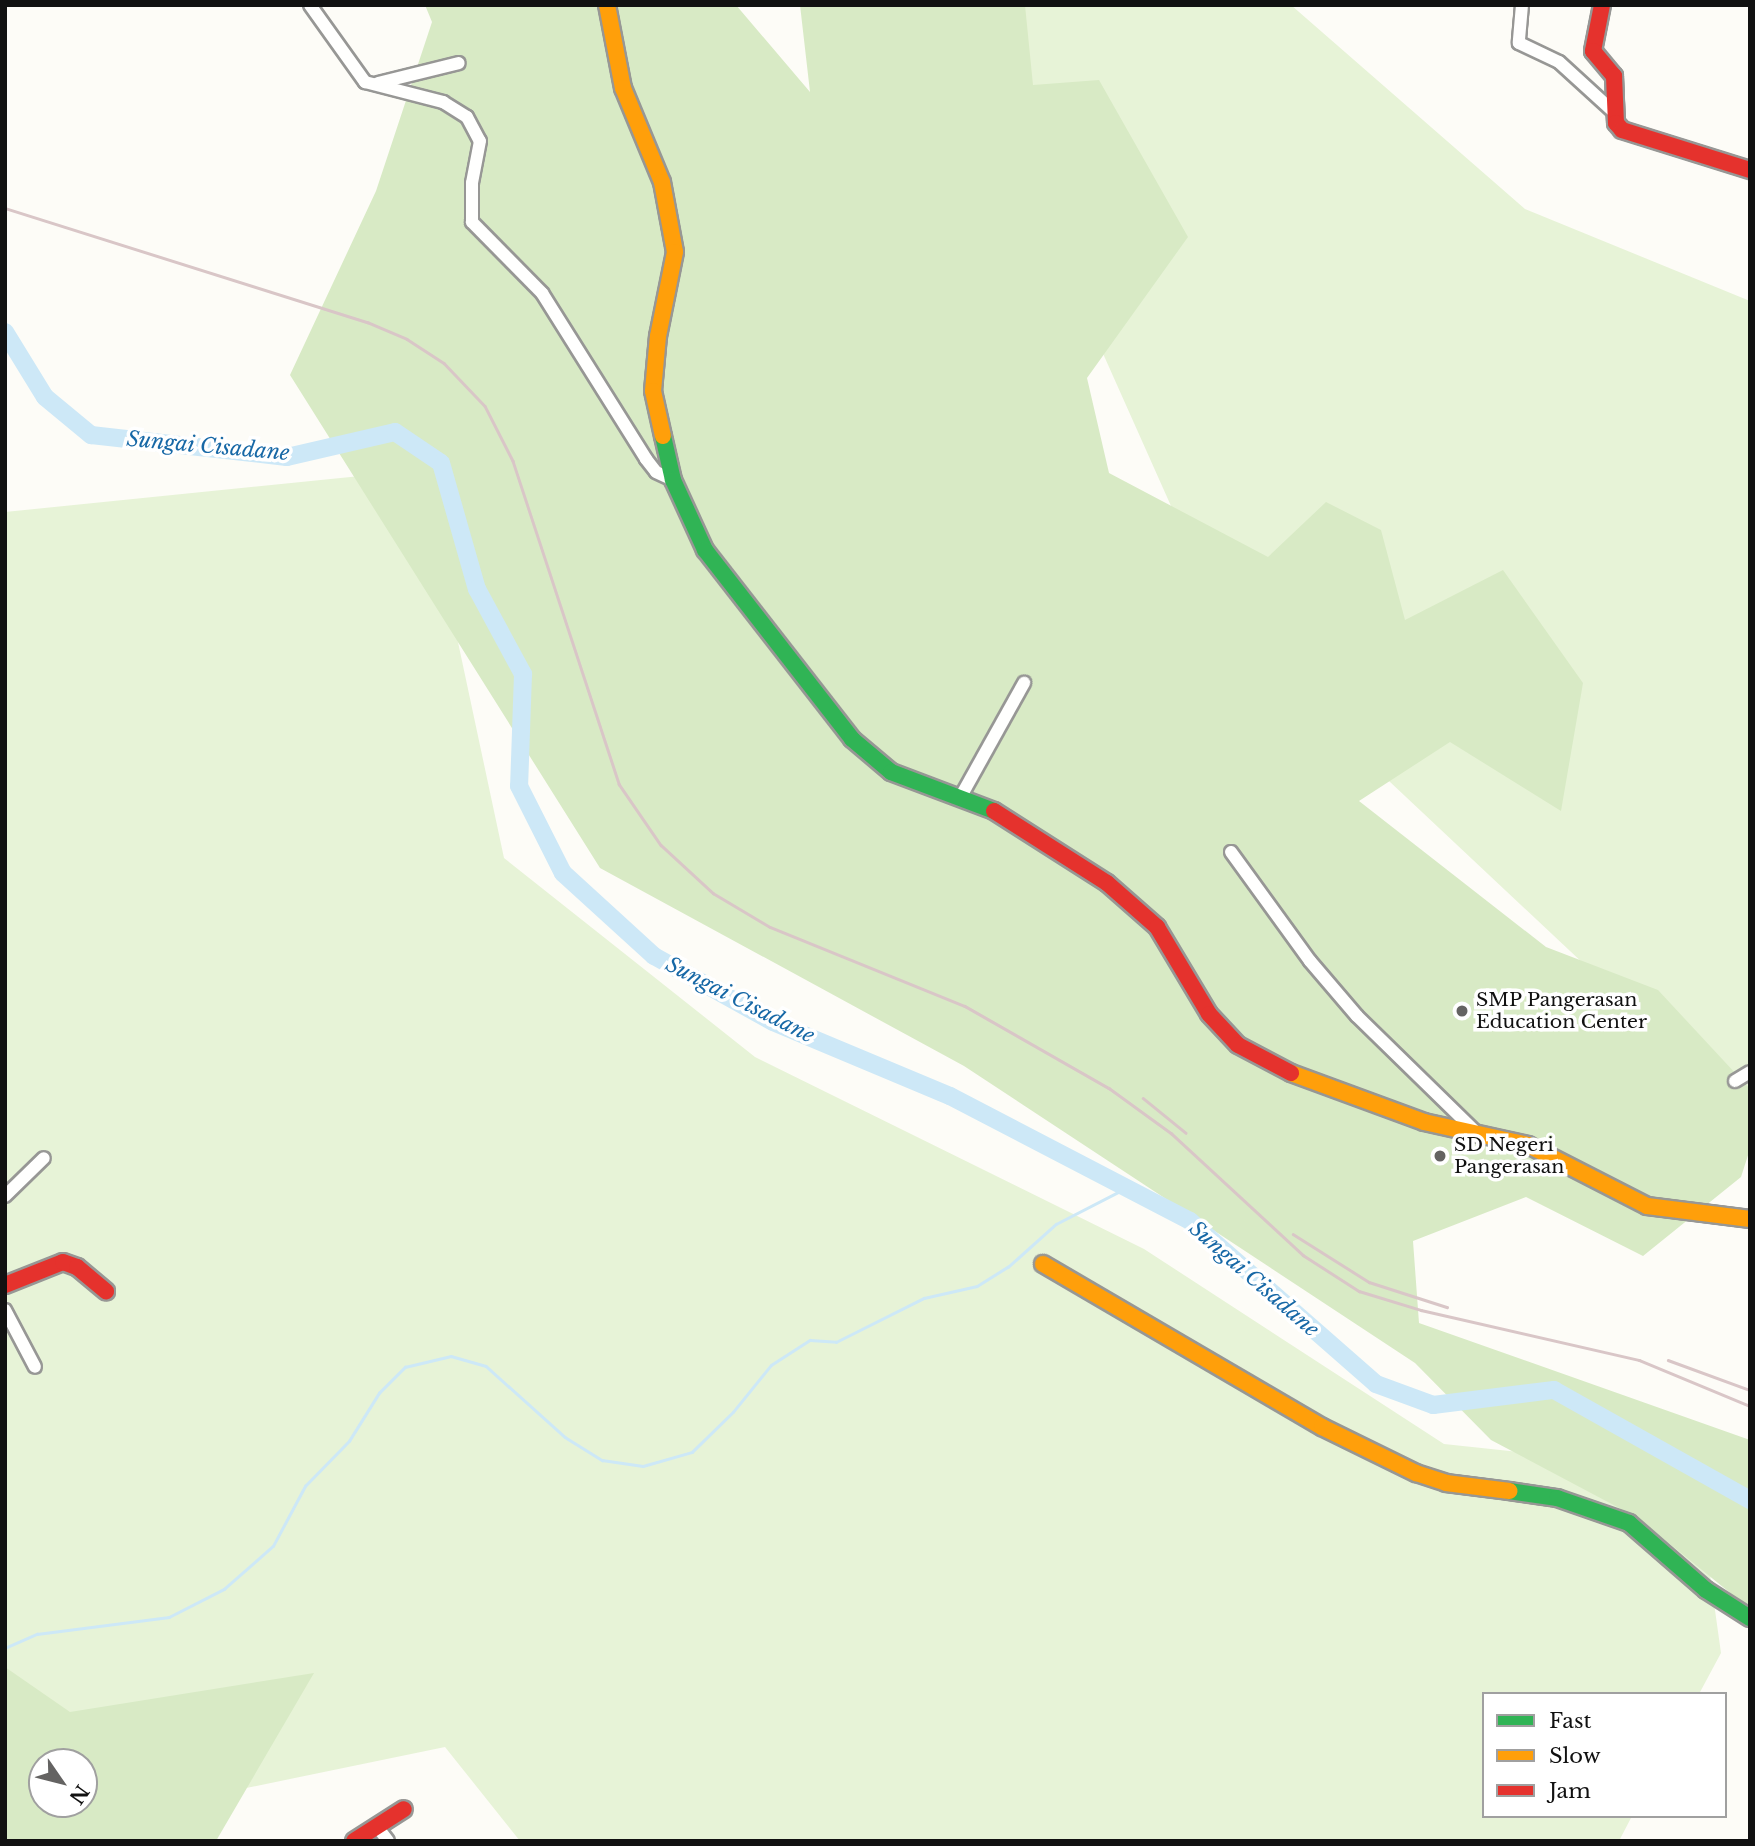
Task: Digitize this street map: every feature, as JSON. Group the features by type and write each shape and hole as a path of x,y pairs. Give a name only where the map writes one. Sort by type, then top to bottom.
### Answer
{"street":[{"path":"310,5 365,82 378,83 443,102 467,117 480,141 472,183 472,222 541,293 646,459 656,472 673,480"},
{"path":"607,5 623,88 662,182 675,252 658,336 653,391 673,480 705,550 852,739 891,772 960,798 1034,832 1142,911 1164,936 1198,1000 1256,1059 1424,1122 1475,1132 1540,1150 1647,1206 1750,1219"},
{"path":"1522,5 1519,43 1559,62 1616,114"},
{"path":"1602,5 1593,51 1614,76 1616,123 1629,134 1733,161 1750,170"},
{"path":"378,83 459,63"},
{"path":"960,798 1024,683"},
{"path":"1231,852 1310,961 1357,1016 1475,1132"},
{"path":"1735,1081 1750,1072"},
{"path":"5,1196 44,1158"},
{"path":"5,1285 63,1262 77,1267 106,1291"},
{"path":"1043,1265 1322,1427 1416,1473 1446,1483 1548,1496 1629,1523 1706,1590 1750,1618"},
{"path":"5,1310 35,1367"},
{"path":"354,1841 383,1834 404,1809"}],"green space":[{"path":"425,5 736,5 810,92 800,5 1025,5 1033,85 1099,80 1188,237 1087,378 1109,473 1268,557 1326,502 1381,530 1405,620 1503,570 1583,683 1561,811 1450,742 1359,801 1546,947 1658,990 1750,1089 1750,1149 1741,1177 1643,1256 1526,1197 1413,1241 1419,1323 1750,1440 1750,1609 1638,1518 1491,1440 1415,1363 964,1066 600,868 290,375 376,191 432,22"},
{"path":"981,5 1291,5 1525,209 1750,301 1750,1120 1225,627 1026,181"},
{"path":"390,473 439,553 504,858 755,1057 1144,1249 1444,1444 1576,1458 1706,1546 1721,1653 1700,1692 1482,1692 1482,1818 1631,1818 1619,1841 520,1841 445,1747 43,1830 5,1800 5,512"},
{"path":"5,1667 70,1712 314,1673 216,1841 5,1841"}],"waterway":[{"name":"Sungai Cisadane","path":"5,332 45,397 91,435 287,457 395,432 441,463 477,589 523,674 519,786 563,873 654,956 773,1022 950,1096 1190,1221 1376,1384 1433,1405 1554,1390 1750,1500"},
{"path":"5,1648 37,1634 169,1617 224,1589 273,1546 305,1486 349,1441 379,1393 405,1367 451,1356 486,1366 565,1437 602,1460 643,1466 692,1452 733,1412 771,1365 810,1340 836,1342 924,1298 977,1286 1008,1267 1056,1224 1126,1188"}],"railway":[{"path":"5,208 367,322 407,339 444,363 485,406 513,461 619,784 661,845 713,893 770,927 965,1006 1109,1088 1171,1133 1303,1255 1359,1291 1421,1310 1639,1360 1750,1406"},
{"path":"1143,1098 1186,1133"},
{"path":"1293,1234 1369,1282 1447,1307"},
{"path":"1668,1360 1750,1390"}],"traffic: fast":[{"path":"663,436 673,480 705,550 852,739 891,772 994,811"},
{"path":"1509,1491 1557,1498 1629,1523 1706,1590 1750,1618"}],"traffic: slow":[{"path":"607,5 623,88 662,182 675,252 658,336 653,391 663,436"},
{"path":"1291,1073 1424,1122 1528,1145 1647,1206 1750,1219"},
{"path":"1043,1264 1322,1427 1416,1473 1446,1483 1509,1491"}],"traffic: jam":[{"path":"1602,5 1593,51 1614,76 1616,123 1622,130 1750,170"},
{"path":"994,811 1107,883 1157,927 1209,1014 1238,1045 1291,1073"},
{"path":"5,1285 63,1262 77,1267 106,1291"},
{"path":"354,1841 404,1809"}],"place":[{"name":"SMP Pangerasan Education Center","path":"1462,1011"},
{"name":"SD Negeri Pangerasan","path":"1440,1156"}]}
